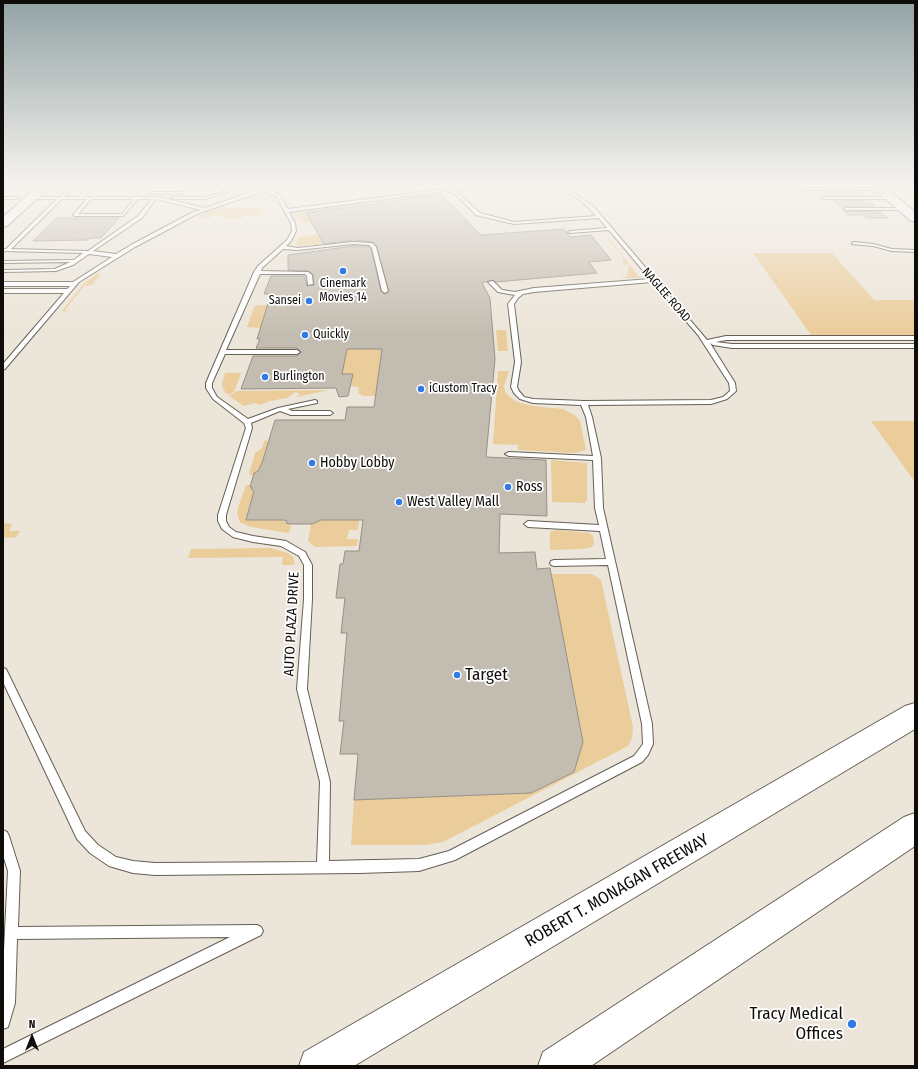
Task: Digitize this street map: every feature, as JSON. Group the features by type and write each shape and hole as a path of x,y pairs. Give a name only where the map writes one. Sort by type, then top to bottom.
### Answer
{"main road":[{"name":"ROBERT T. MONAGAN FREEWAY","path":"318,1066 915,715"},
{"path":"557,1066 915,828"}],"lane":[{"path":"3,257 6,250 22,235"},
{"path":"3,271 56,270 74,261 113,235"},
{"path":"3,368 6,361 74,284 153,235"},
{"path":"292,235 291,238 261,266 257,272 222,352 209,388 215,398 247,422 280,409 315,402"},
{"name":"NAGLEE ROAD","path":"584,403 701,402 725,398 733,391 732,383 706,342 614,235"},
{"path":"281,247 298,248 353,243 370,244 374,247 385,291"},
{"path":"854,243 873,244 892,250 915,251"},
{"path":"6,250 88,252 117,256"},
{"path":"3,262 74,261"},
{"path":"257,272 306,273 309,275 310,284"},
{"path":"491,282 500,291 515,294 534,290 653,280"},
{"path":"3,284 74,284"},
{"path":"3,291 68,290"},
{"path":"3,672 82,835 94,849 113,862 133,867 155,869 406,866 440,860 451,856 638,759 648,744 648,724 598,499 597,458 589,417 584,403 532,401 522,398 516,392 514,387 518,362 511,304 514,298 521,293"},
{"path":"706,342 726,338 915,338"},
{"path":"706,342 732,346 915,346"},
{"path":"222,352 297,352"},
{"path":"280,409 291,413 330,413"},
{"name":"AUTO PLAZA DRIVE","path":"247,422 249,430 225,502 222,521 226,529 241,537 273,541 295,548 302,554 308,565 308,599 302,689 325,782 323,867"},
{"path":"510,454 597,458"},
{"path":"528,524 604,528"},
{"path":"554,563 611,562"},
{"path":"3,836 14,871 8,1003 3,1022"},
{"path":"3,1056 257,930 11,933"}],"shaded area":[{"path":"320,235 325,244 299,246 295,244 301,236"},
{"path":"606,237 608,237 640,278 621,278 627,277 629,265 623,264 623,257"},
{"path":"753,253 832,253 874,300 915,300 915,335 811,335"},
{"path":"97,274 101,274 92,285 84,286 65,310 71,312 62,311 83,284"},
{"path":"258,305 269,305 261,328 247,327 254,307"},
{"path":"496,330 506,330 508,351 498,351"},
{"path":"347,349 382,349 376,396 363,396 358,393 359,387 351,386 353,374 342,374"},
{"path":"498,371 509,371 504,386 505,392 517,402 532,406 563,409 576,416 580,421 586,450 575,453 518,450 518,445 493,444"},
{"path":"225,373 241,373 234,392 228,395 223,389 222,383"},
{"path":"328,390 296,397 300,394 295,392 287,398 270,401 259,405 255,403 244,406 229,396 237,391"},
{"path":"871,421 915,421 915,482"},
{"path":"265,440 268,441 260,469 253,475 250,475 255,453 262,448"},
{"path":"551,460 587,463 587,499 585,503 552,502"},
{"path":"246,485 250,485 251,489 254,491 246,520 284,520 286,523 291,524 289,533 251,527 240,522 237,513"},
{"path":"321,520 359,520 358,530 349,530 347,539 358,539 357,546 315,547 308,541 311,524"},
{"path":"3,523 12,524 9,531 20,531 16,537 5,538 3,535"},
{"path":"556,530 589,533 593,536 594,544 592,547 583,549 550,550 550,532"},
{"path":"271,548 288,553 293,557 295,564 282,565 283,557 188,558 191,549"},
{"path":"551,574 592,574 601,580 633,727 632,738 628,746 443,842 425,845 351,845 354,800 531,793 574,772 583,742"}],"building":[{"path":"39,235 104,235 101,238 90,238 87,240 33,241"},
{"name":"West Valley Mall","path":"319,235 568,235 570,237 591,235 611,260 589,262 597,273 496,282 493,280 482,283 490,298 495,359 486,457 546,460 547,516 500,514 499,553 535,552 537,569 550,568 583,742 574,772 531,793 354,800 358,754 340,754 344,721 339,721 347,633 341,633 345,598 336,598 340,564 343,564 345,551 359,551 363,520 321,520 312,524 290,524 286,523 287,521 284,520 246,520 254,491 251,489 252,487 250,487 254,473 258,471 262,463 275,420 345,420 347,407 374,407 382,349 347,349 342,374 353,374 348,396 339,397 336,388 241,389 253,356 297,356 301,352 297,348 256,348 260,339 257,339 271,294 264,294 271,276 304,276 307,286 314,285 313,275 309,271 288,270 288,255 353,246 368,246 371,249 381,291 384,294 389,292 377,247 373,242 353,240 324,244"}],"place":[{"name":"Cinemark Movies 14","path":"343,271"},
{"name":"Sansei","path":"309,301"},
{"name":"Quickly","path":"305,335"},
{"name":"Burlington","path":"265,377"},
{"name":"iCustom Tracy","path":"421,389"},
{"name":"Hobby Lobby","path":"312,463"},
{"name":"Ross","path":"508,487"},
{"name":"West Valley Mall","path":"399,502"},
{"name":"Target","path":"457,675"},
{"name":"Tracy Medical Offices","path":"852,1024"}]}
